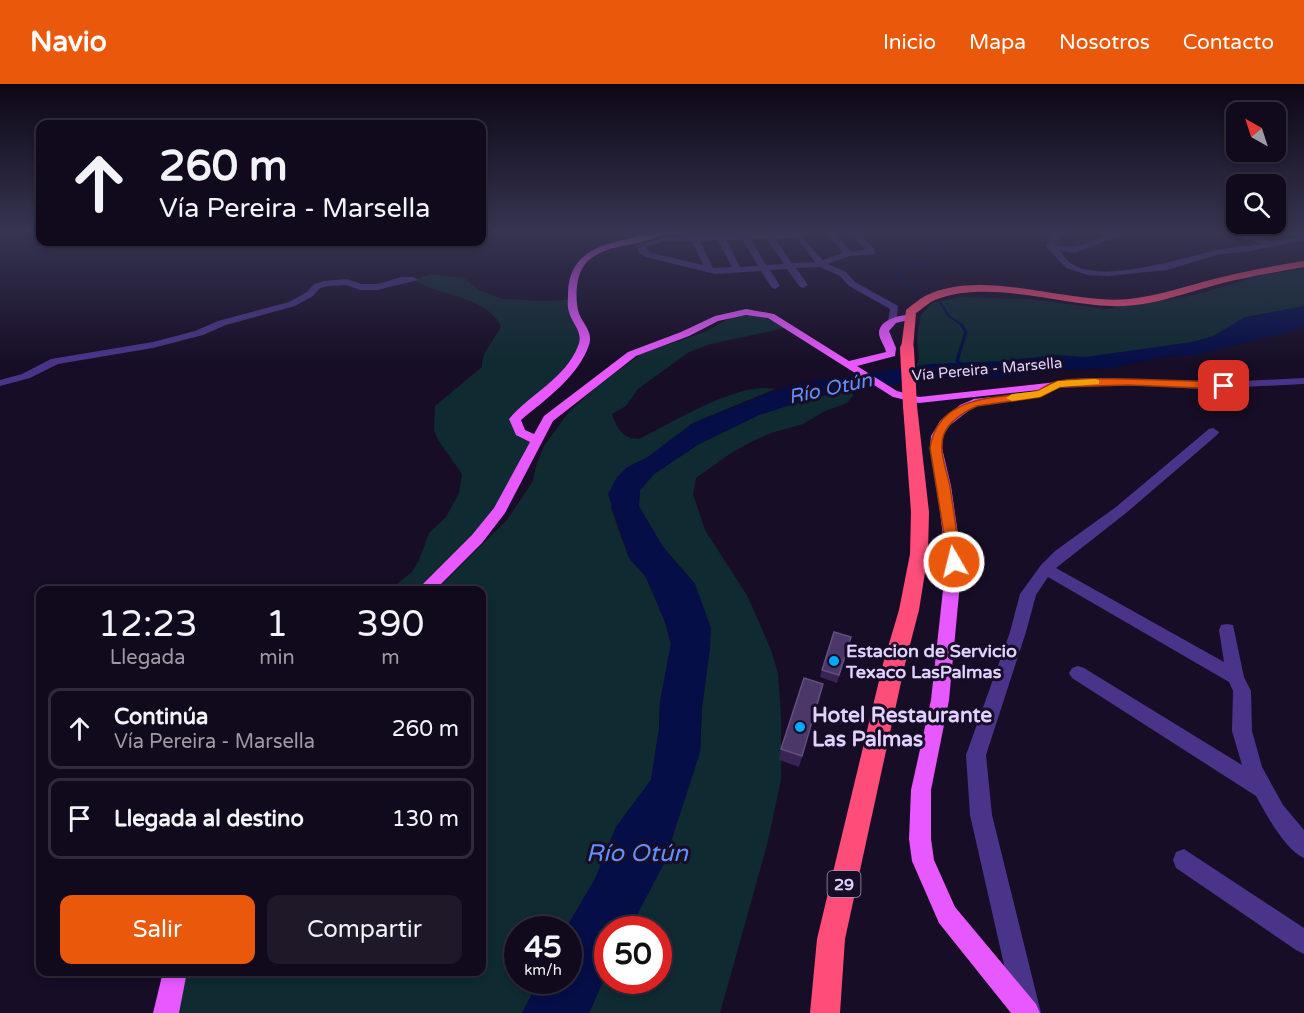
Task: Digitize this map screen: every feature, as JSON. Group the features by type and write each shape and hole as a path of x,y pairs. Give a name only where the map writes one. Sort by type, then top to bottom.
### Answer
{"highway":[{"path":"909,317 914,308 927,300 960,291 993,290 1084,301 1125,302 1153,298 1238,276"},
{"name":"29","path":"825,1013 831,939 894,664 909,610 919,554 920,512 907,349 909,317"}],"main road":[{"path":"535,440 520,432 515,419 560,381 578,357 585,342 583,327 573,311 572,276"},
{"name":"Vía Pereira - Marsella","path":"429,586 477,539 500,510 548,419 632,354 735,313 758,312 771,316 857,372 904,398 919,400 1058,384"},
{"path":"846,365 879,359 891,354 884,333 887,326 893,321 909,317"},
{"path":"1028,1013 947,915 923,861 921,790 940,700 954,562 944,486 936,448 938,436 944,424 964,408 974,403 1040,394 1058,384"},
{"path":"166,1013 174,976"}],"street":[{"path":"769,276 775,286"},
{"path":"797,276 803,285"},
{"path":"845,276 852,284 895,308 893,321"},
{"path":"0,383 26,376 55,361 153,345 199,333 222,323 292,304 317,286 327,283 347,282 360,286 378,287 402,280 414,280"},
{"name":"Vía Pereira - Marsella","path":"1058,384 1129,382 1213,386 1304,381"},
{"path":"1028,1013 981,815 976,755 1018,632 1028,594 1046,569 1060,555 1122,510 1213,432"},
{"path":"1046,569 1235,677"},
{"path":"1227,630 1235,677 1242,692 1242,731 1245,745 1262,788 1276,812 1304,847"},
{"path":"1078,673 1262,788"},
{"path":"1184,860 1304,942"}],"green space":[{"path":"424,276 464,278 479,290 503,299 547,301 573,299 583,327 578,357 515,419 520,432 535,440 510,494 428,586 394,586 412,572 429,533 446,517 459,493 462,474 438,440 434,430 435,406 482,367 486,351 501,326 494,316 473,302 414,280"},
{"path":"1257,276 1304,276 1304,312 1203,344 1120,357 914,374 919,358 917,336 921,315 932,303 960,297 1030,299 1105,309 1195,295"},
{"path":"734,316 761,317 785,328 711,344 689,352 638,389 626,406 612,414 624,435 639,439 724,397 760,388 775,389 693,423 648,457 626,468 611,508 629,558 646,577 665,622 671,644 660,702 659,729 651,780 616,827 595,879 573,916 504,916 504,994 532,994 522,1013 165,1013 171,976 486,976 486,586 440,586 507,520 533,481 544,446 568,413 595,388 641,354 707,331"},
{"path":"852,390 853,396 847,403 825,411 803,424 771,433 731,453 696,478 693,494 705,530 748,597 771,650 778,673 781,717 781,780 767,845 720,1013 589,1013 597,994 672,994 672,916 636,916 664,863 700,752 702,707 710,648 695,584 663,547 638,506 640,490 654,474 699,444 759,415 815,397"}],"water":[{"name":"Río Otún","path":"1304,306 1304,328 1195,355 1158,358 1110,368 1054,370 1008,377 941,379 865,387 815,397 759,415 699,444 654,474 640,490 639,506 663,547 695,584 711,628 702,707 700,752 664,863 636,916 594,916 594,994 597,994 589,1013 522,1013 532,994 582,994 582,916 573,916 595,879 616,827 651,780 659,729 660,702 671,644 665,622 646,577 629,558 608,494 617,477 626,468 648,457 693,423 794,384 930,364 1002,361 1056,355 1085,357 1192,342 1213,336 1245,317"}],"building":[{"name":"Estacion de Servicio Texaco LasPalmas","path":"834,632 851,637 839,675 822,670"},
{"name":"Hotel Restaurante Las Palmas","path":"804,678 823,684 802,756 781,749"}],"waterway":[{"path":"897,276 898,280 924,294"},
{"path":"940,302 949,316 962,325"},
{"path":"960,363 957,361 966,332 962,325"}],"slow traffic":[{"path":"1012,398 1040,394 1058,384 1095,382"}],"place":[{"name":"Estacion de Servicio Texaco LasPalmas","path":"834,661"},
{"name":"Hotel Restaurante Las Palmas","path":"800,727"}],"route":[{"path":"954,562 944,486 936,448 938,436 944,424 964,408 974,403 1040,394 1058,384 1129,382 1224,386"}]}
